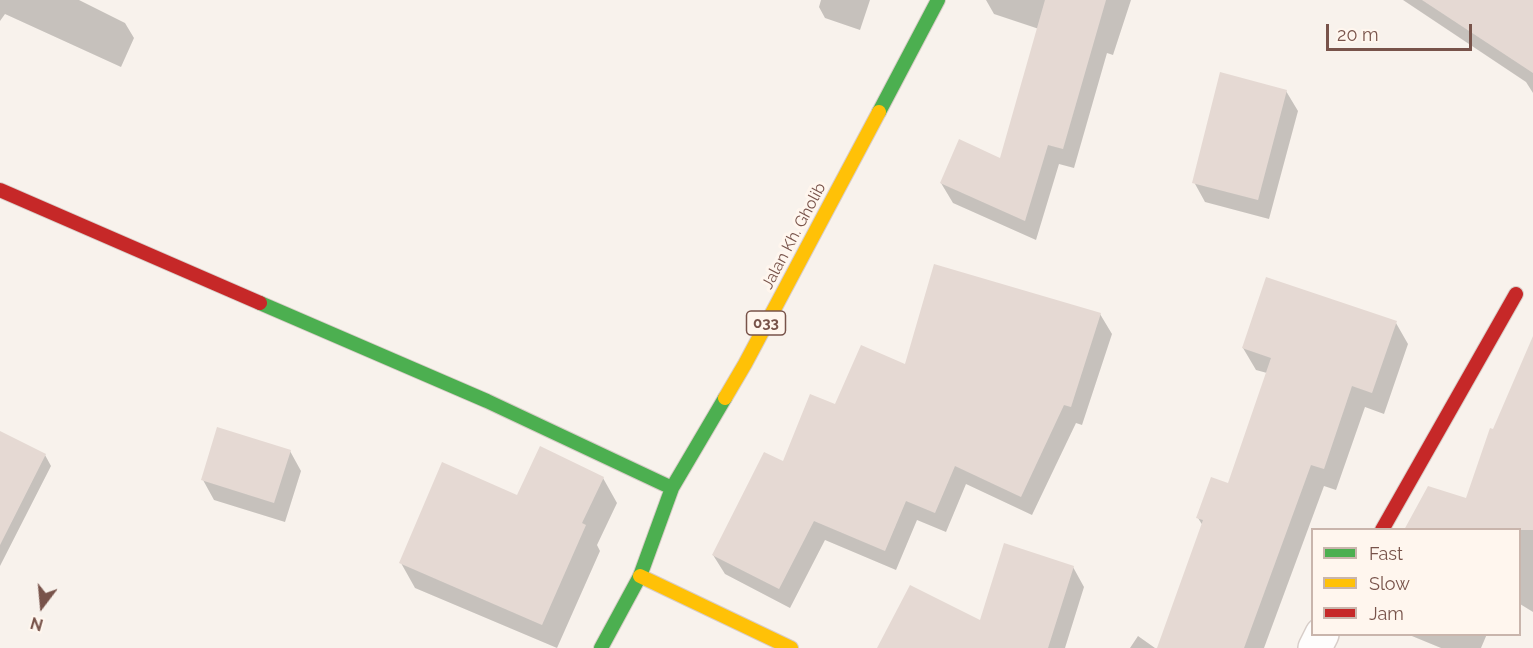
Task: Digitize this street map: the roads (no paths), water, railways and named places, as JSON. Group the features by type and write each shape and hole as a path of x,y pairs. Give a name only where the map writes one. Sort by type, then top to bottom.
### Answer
{"street":[{"name":"Jalan Kh. Gholib","path":"600,648 640,576 672,488 745,364 938,0"},
{"path":"0,190 476,396 672,488"},
{"path":"1383,528 1516,294"},
{"path":"640,576 790,648"}]}
